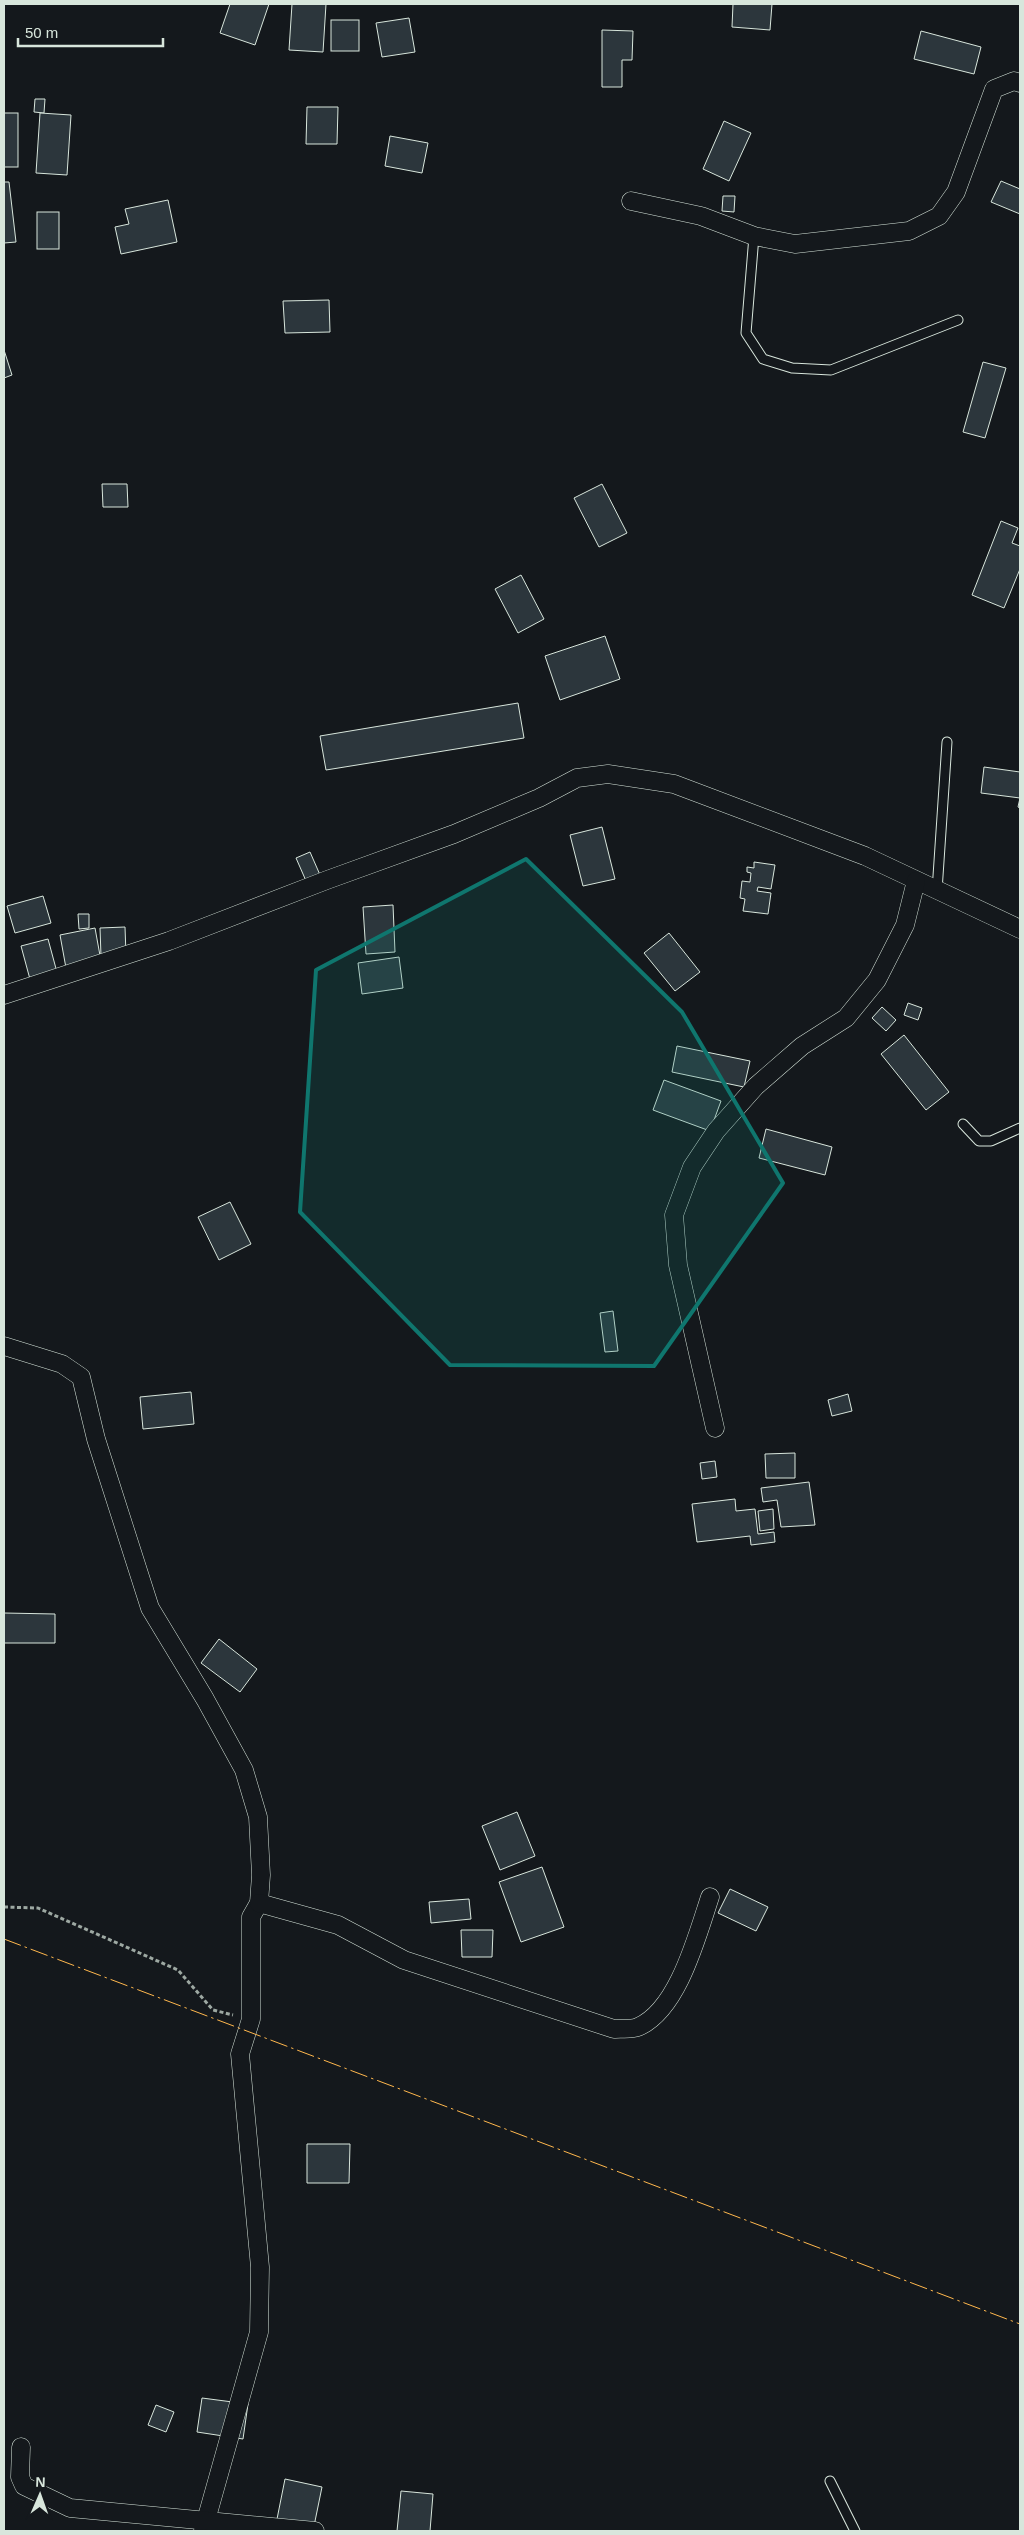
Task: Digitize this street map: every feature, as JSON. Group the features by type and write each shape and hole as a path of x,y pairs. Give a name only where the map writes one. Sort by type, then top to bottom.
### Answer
{"street":[{"path":"631,201 701,216 754,236 795,244 909,231 939,216 956,192 994,89 1014,81 1020,83"},
{"path":"4,995 170,942 327,880 454,834 539,798 577,778 608,774 674,784 865,856 937,892 1020,929"},
{"path":"715,1428 678,1265 674,1215 692,1167 716,1131 762,1081 802,1046 846,1018 877,980 905,925 916,881"},
{"path":"4,1346 62,1364 81,1377 96,1439 150,1608 205,1699 244,1770 258,1817 261,1875 260,1903 251,1917 251,2019 240,2054 260,2266 259,2332 205,2527"},
{"path":"260,1903 338,1925 404,1960 614,2029 637,2028 660,2011 689,1963 710,1897"},
{"path":"21,2447 20,2477 24,2486 70,2508 205,2527 314,2531"}],"lane":[{"path":"754,236 746,333 762,359 792,368 831,370 958,320"},
{"path":"937,892 947,742"},
{"path":"963,1124 979,1141 991,1141 1020,1128"},
{"path":"830,2481 855,2531"}],"path":[{"path":"4,1907 38,1908 178,1970 214,2010 251,2019"}],"highlighted area":[{"path":"526,859 682,1012 783,1183 654,1366 450,1365 300,1212 316,970"}],"building":[{"path":"230,4 269,4 255,45 220,33"},
{"path":"292,4 326,4 323,52 289,50"},
{"path":"733,4 772,4 770,30 732,27"},
{"path":"409,18 415,52 382,57 376,23"},
{"path":"331,20 359,20 359,51 331,51"},
{"path":"602,30 633,31 632,60 622,60 622,87 602,87"},
{"path":"921,31 981,47 974,74 914,59"},
{"path":"35,99 45,99 44,113 34,112"},
{"path":"307,107 338,107 337,144 306,144"},
{"path":"4,113 18,113 18,167 4,167"},
{"path":"40,113 71,115 67,175 36,173"},
{"path":"724,121 751,133 729,181 703,169"},
{"path":"390,136 428,143 422,173 385,166"},
{"path":"1001,181 1020,189 1020,214 991,202"},
{"path":"4,182 9,182 16,242 4,243"},
{"path":"723,196 735,196 734,212 722,211"},
{"path":"168,200 177,242 121,254 115,227 129,224 125,209"},
{"path":"37,212 59,212 59,249 37,249"},
{"path":"329,300 330,332 285,333 283,301"},
{"path":"4,350 12,375 4,378"},
{"path":"983,362 1006,368 985,438 963,432"},
{"path":"102,484 127,484 128,507 103,507"},
{"path":"602,484 627,533 599,547 574,498"},
{"path":"1001,521 1018,528 1012,543 1020,546 1020,569 1004,608 972,595"},
{"path":"521,575 544,619 518,633 495,589"},
{"path":"605,636 620,679 560,700 545,656"},
{"path":"518,703 524,738 326,770 320,736"},
{"path":"984,767 1020,772 1020,798 981,793"},
{"path":"602,827 615,879 583,886 570,835"},
{"path":"310,852 324,884 310,890 296,858"},
{"path":"754,862 775,865 771,889 758,887 757,891 771,893 768,914 743,911 745,899 740,898 742,881 750,882 751,873 747,872 747,867 754,868"},
{"path":"43,896 51,923 15,933 7,906"},
{"path":"393,905 395,952 366,954 363,907"},
{"path":"78,914 89,914 89,928 79,929"},
{"path":"125,927 126,955 101,956 100,928"},
{"path":"95,928 101,961 66,968 60,935"},
{"path":"669,933 700,972 675,991 644,953"},
{"path":"48,939 58,976 31,983 21,946"},
{"path":"399,957 403,988 362,994 358,963"},
{"path":"908,1003 922,1008 918,1020 904,1015"},
{"path":"882,1007 896,1020 886,1031 872,1018"},
{"path":"904,1035 949,1092 926,1110 881,1054"},
{"path":"677,1046 750,1061 744,1087 672,1072"},
{"path":"664,1080 721,1101 710,1131 653,1110"},
{"path":"766,1129 832,1147 825,1175 759,1158"},
{"path":"230,1202 251,1244 219,1260 198,1217"},
{"path":"613,1311 618,1351 605,1352 600,1313"},
{"path":"191,1392 194,1424 143,1429 140,1397"},
{"path":"848,1394 852,1411 832,1416 828,1400"},
{"path":"795,1453 795,1478 766,1478 765,1454"},
{"path":"715,1461 717,1477 702,1479 700,1463"},
{"path":"809,1482 815,1525 781,1527 777,1500 763,1502 761,1488"},
{"path":"735,1499 736,1511 755,1509 758,1534 774,1532 775,1542 751,1545 750,1536 697,1542 692,1504"},
{"path":"773,1509 774,1529 760,1531 758,1511"},
{"path":"4,1613 55,1614 55,1643 4,1643"},
{"path":"219,1639 257,1669 240,1692 201,1663"},
{"path":"517,1812 535,1856 500,1870 482,1826"},
{"path":"542,1867 564,1927 521,1942 499,1882"},
{"path":"730,1889 768,1907 756,1931 718,1913"},
{"path":"469,1899 471,1919 431,1923 429,1902"},
{"path":"461,1930 493,1930 492,1957 462,1957"},
{"path":"307,2144 350,2144 349,2183 307,2183"},
{"path":"202,2398 248,2404 243,2439 197,2432"},
{"path":"156,2405 174,2412 166,2432 148,2425"},
{"path":"285,2479 322,2487 313,2531 276,2524"},
{"path":"401,2491 433,2494 430,2531 397,2531"}],"power":[{"path":"4,1939 1020,2324"}]}
